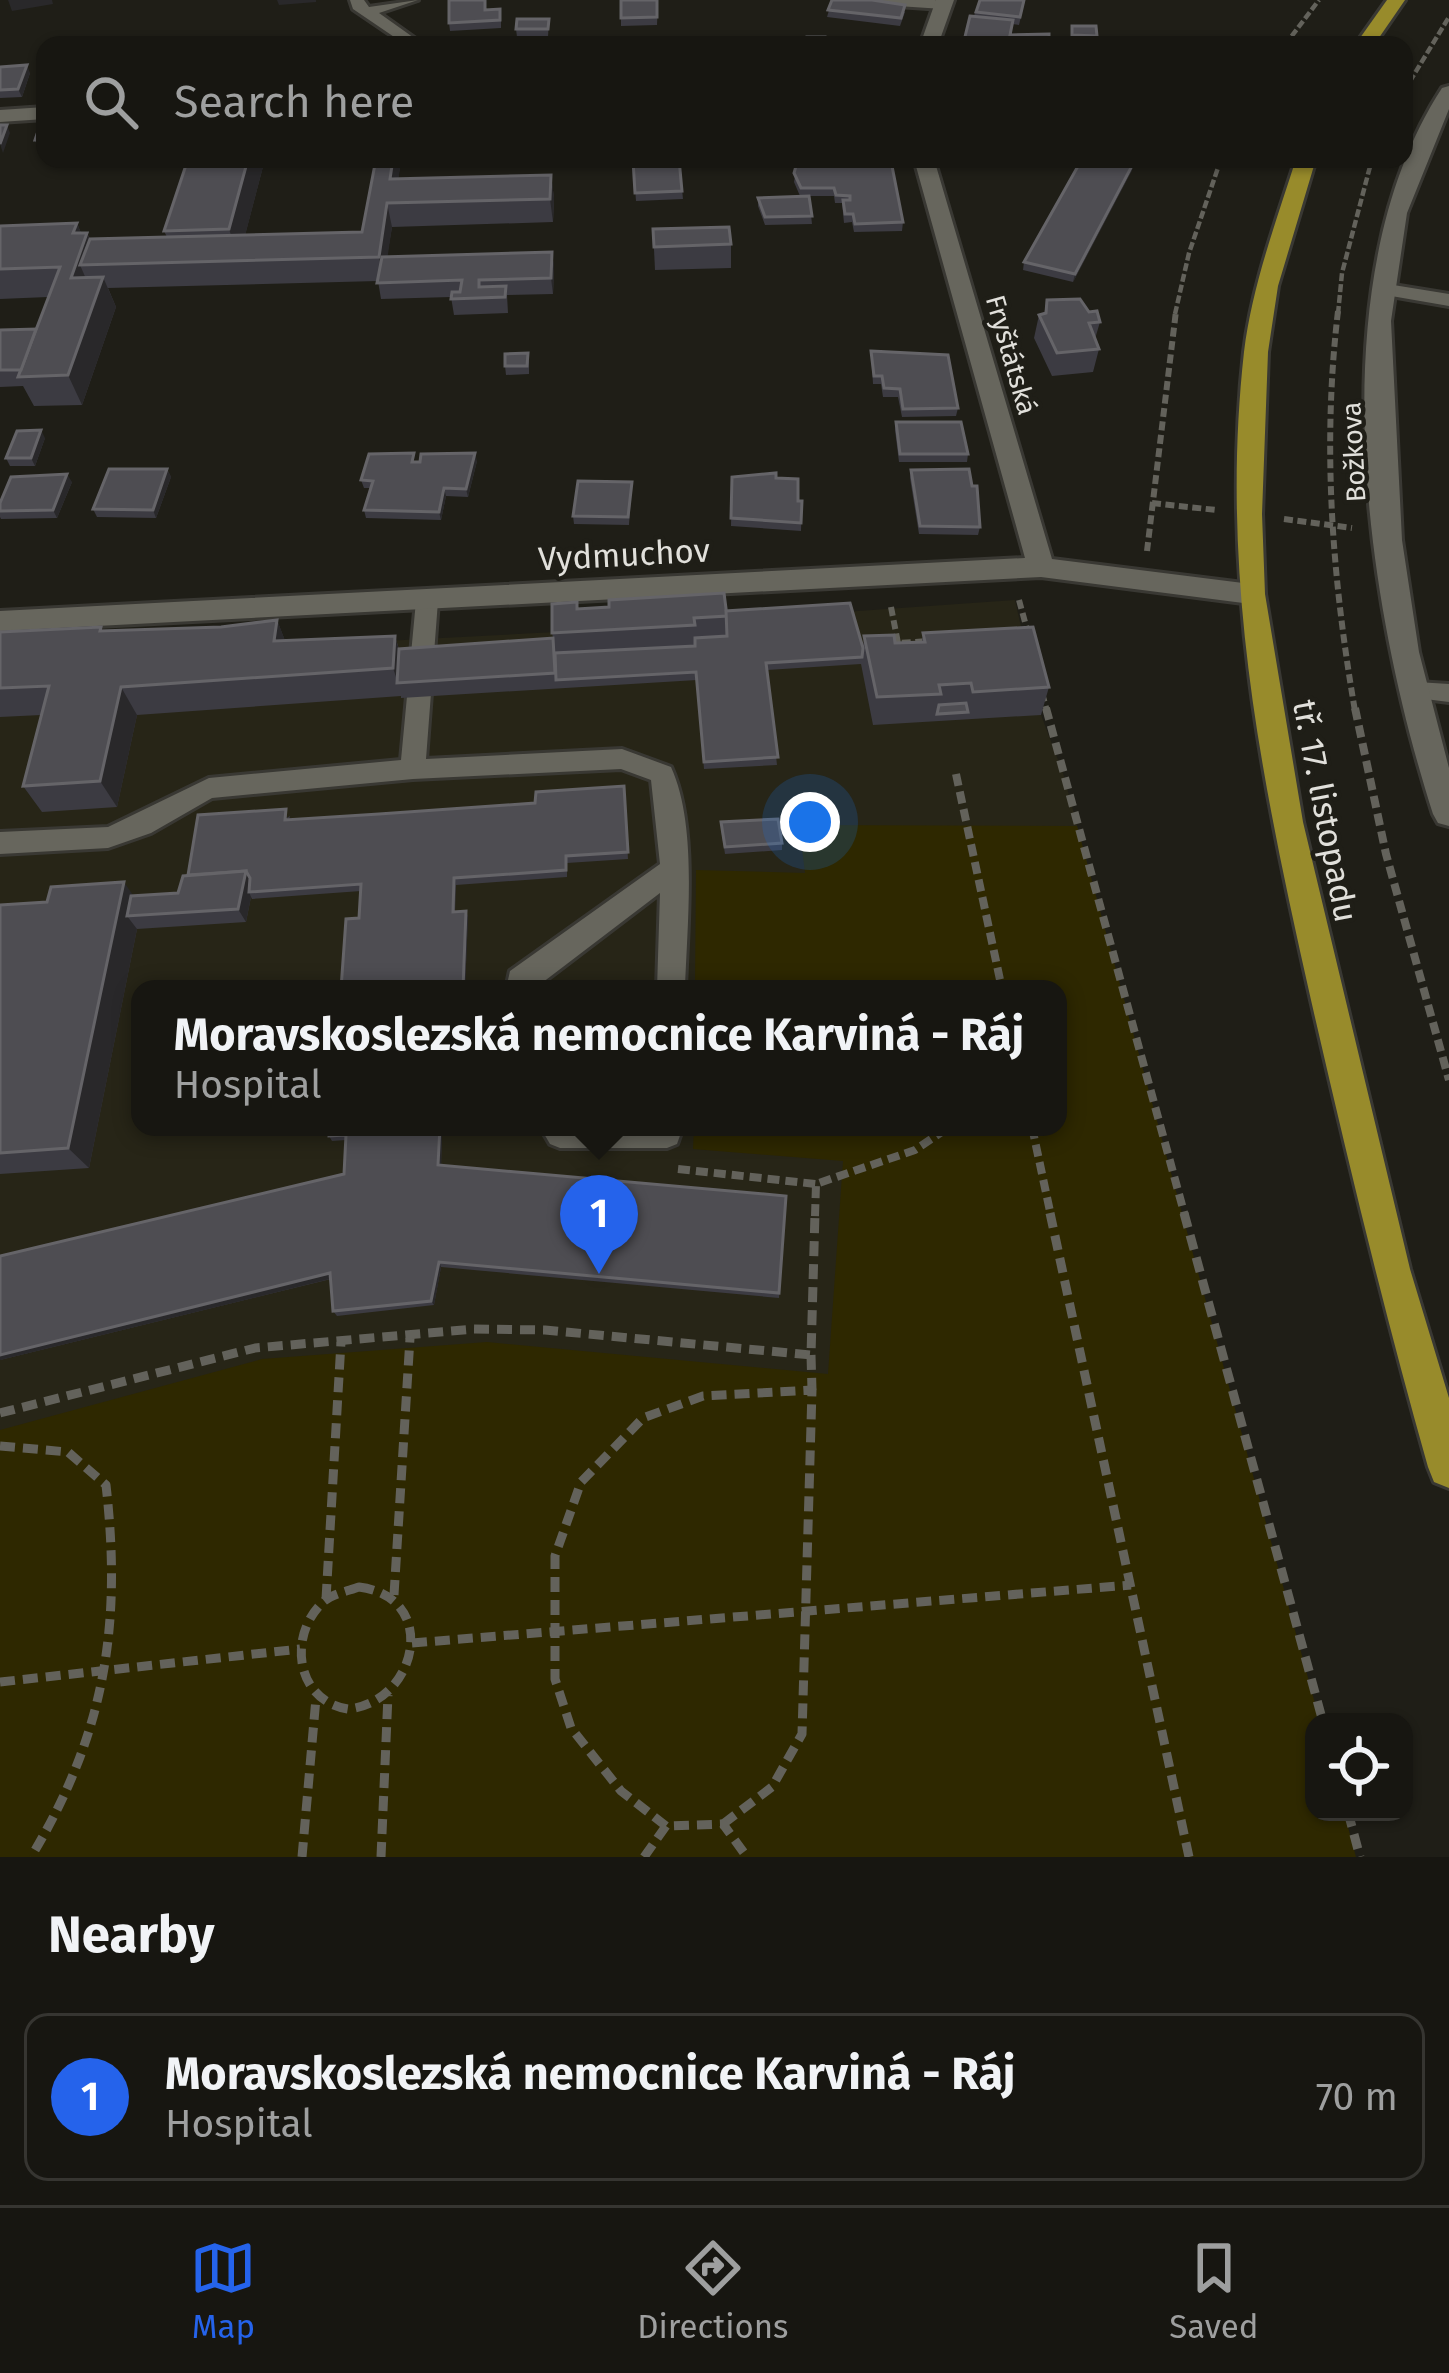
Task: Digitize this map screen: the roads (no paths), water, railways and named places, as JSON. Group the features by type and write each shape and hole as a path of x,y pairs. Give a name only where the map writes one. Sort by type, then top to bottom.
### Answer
{"main road":[{"path":"1370,36 1396,0"},
{"name":"tř. 17. listopadu","path":"1303,168 1267,286 1256,352 1249,514 1251,594 1287,821 1390,1269 1449,1467"}],"street":[{"path":"932,36 944,2"},
{"name":"Božkova","path":"1413,167 1449,92"},
{"path":"0,116 36,114"},
{"name":"Fryštátská","path":"927,168 1041,567"},
{"name":"Božkova","path":"1413,168 1381,289 1380,422 1394,591 1449,814"},
{"name":"Vydmuchov","path":"0,621 1041,567 1251,594"}],"lane":[{"path":"362,6 411,0"},
{"path":"867,0 944,2"},
{"path":"362,6 404,36"},
{"path":"1381,289 1449,300"},
{"path":"413,770 427,601"},
{"path":"1417,691 1449,692"},
{"path":"0,843 92,843 140,827 185,797 209,788 413,770 622,759 662,774 674,868 671,980"},
{"path":"520,980 674,868"}],"place":[{"name":"Moravskoslezská nemocnice Karviná - Ráj","path":"599,1274"}]}
